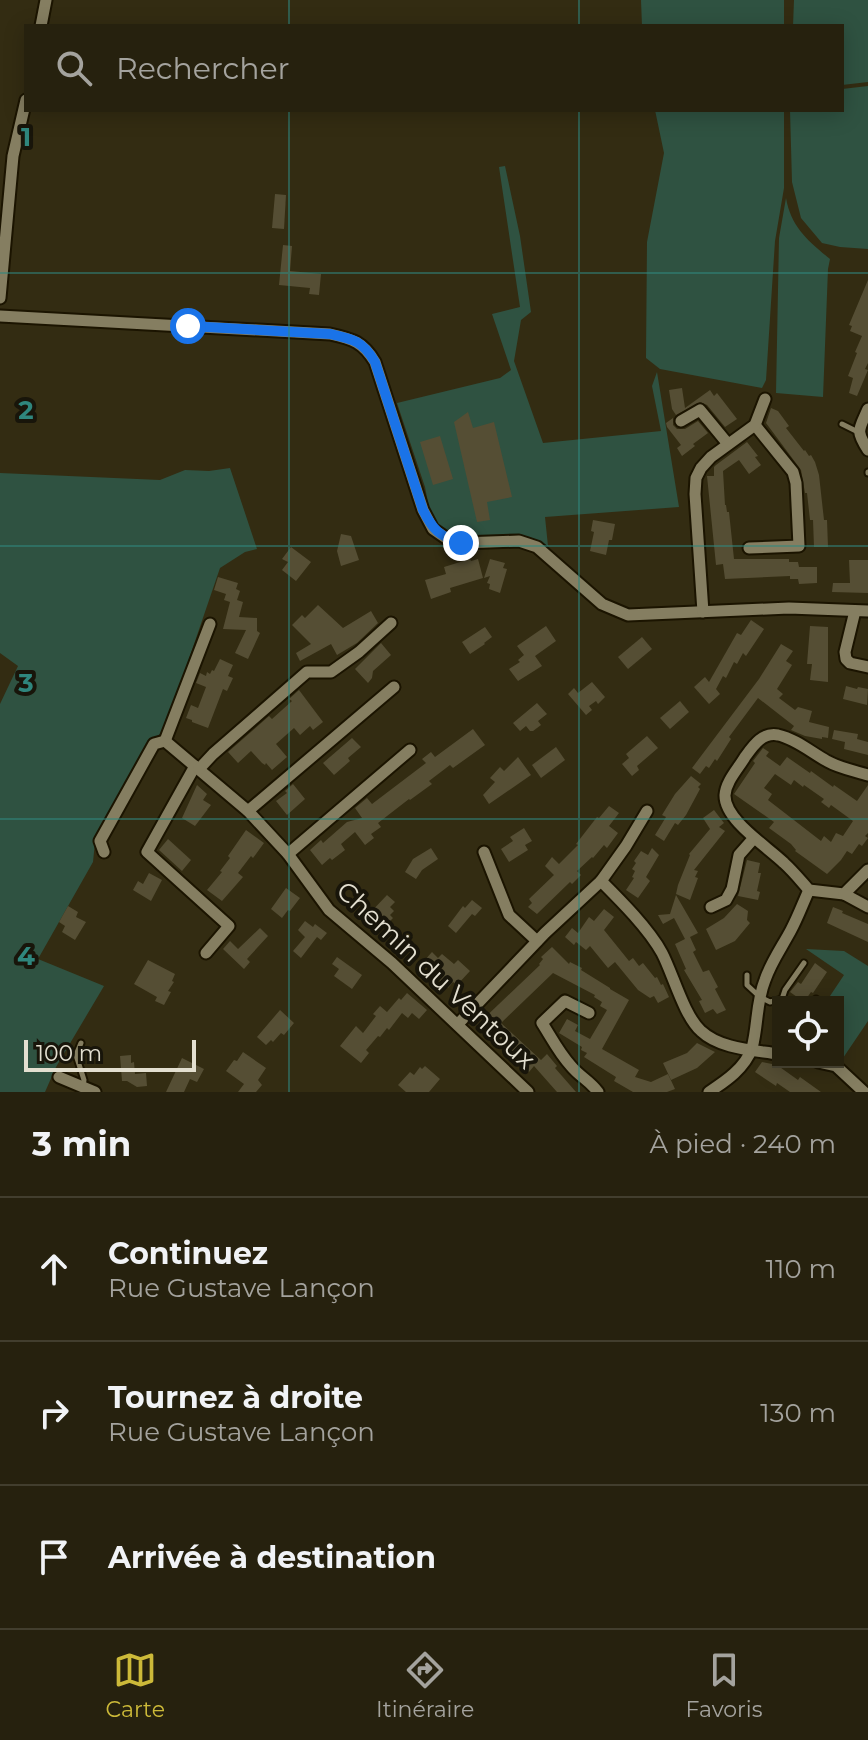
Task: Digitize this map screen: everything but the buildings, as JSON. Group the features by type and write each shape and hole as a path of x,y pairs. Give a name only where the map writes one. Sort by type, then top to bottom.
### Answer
{"street":[{"path":"41,24 46,0"},
{"path":"0,298 13,156 24,109"},
{"path":"0,316 330,334 352,339 367,348 375,362 423,510 433,529 446,538 461,543 519,541 537,547 602,604 628,615 789,608 868,611"},
{"path":"703,612 696,478 711,457 755,425 765,399"},
{"path":"868,409 858,432 868,450"},
{"path":"681,421 700,410 728,444"},
{"path":"749,548 799,546 793,472 755,425"},
{"path":"855,611 846,659 868,667"},
{"path":"206,953 229,926 147,852 197,768 307,672 331,672 391,623"},
{"path":"104,852 100,841 130,785 154,744 165,741 210,624"},
{"path":"248,811 394,687"},
{"path":"868,775 831,763 798,743 768,735 749,752 725,791 725,800 732,814 809,890 844,894 868,907"},
{"name":"Chemin du Ventoux","path":"165,741 248,811 288,854 329,910 392,963 528,1092"},
{"path":"288,854 410,750"},
{"path":"458,1024 537,941 601,881 647,811"},
{"path":"711,907 726,900 732,889 739,855 754,838"},
{"path":"484,852 509,915 537,941"},
{"path":"844,894 868,870"},
{"path":"601,881 660,950 699,1030 716,1042 772,1053"},
{"path":"709,1092 727,1081 744,1063 751,1049 764,981 809,890"},
{"path":"589,1013 565,1001 542,1023 567,1062 598,1092"},
{"path":"838,1068 864,1092"},
{"path":"59,1077 95,1092"}],"lane":[{"path":"842,424 858,432"},
{"path":"786,996 785,990 804,963"},
{"path":"747,975 747,985 760,997 772,1002"},
{"path":"81,1043 76,1055 84,1080 83,1087"}],"green space":[{"path":"641,0 784,0 784,24 642,24"},
{"path":"794,0 868,0 868,82 844,85 844,24 793,24"},
{"path":"868,86 868,249 822,243 801,218 792,182 790,112 844,112 844,89"},
{"path":"655,112 784,112 784,188 775,241 766,380 762,388 660,369 646,358 647,242 664,153"},
{"path":"505,166 520,236 531,312 521,320 514,361 543,443 661,431 652,386 657,372 679,507 545,517 548,546 530,537 514,535 453,538 433,528 425,487 397,403 500,378 511,370 492,314 520,307 499,167"},
{"path":"786,198 796,225 830,259 823,397 776,393 779,238"},
{"path":"230,468 257,549 245,552 220,568 164,732 152,739 95,842 93,862 38,959 104,986 56,1067 45,1092 0,1092 0,704 18,666 0,653 0,473 160,480 185,470"},
{"path":"806,949 844,951 868,966 868,1021 844,1057 844,996 830,996 844,975"}],"route":[{"path":"188,326 330,334 352,339 367,348 375,362 423,510 433,529 461,543"}]}
